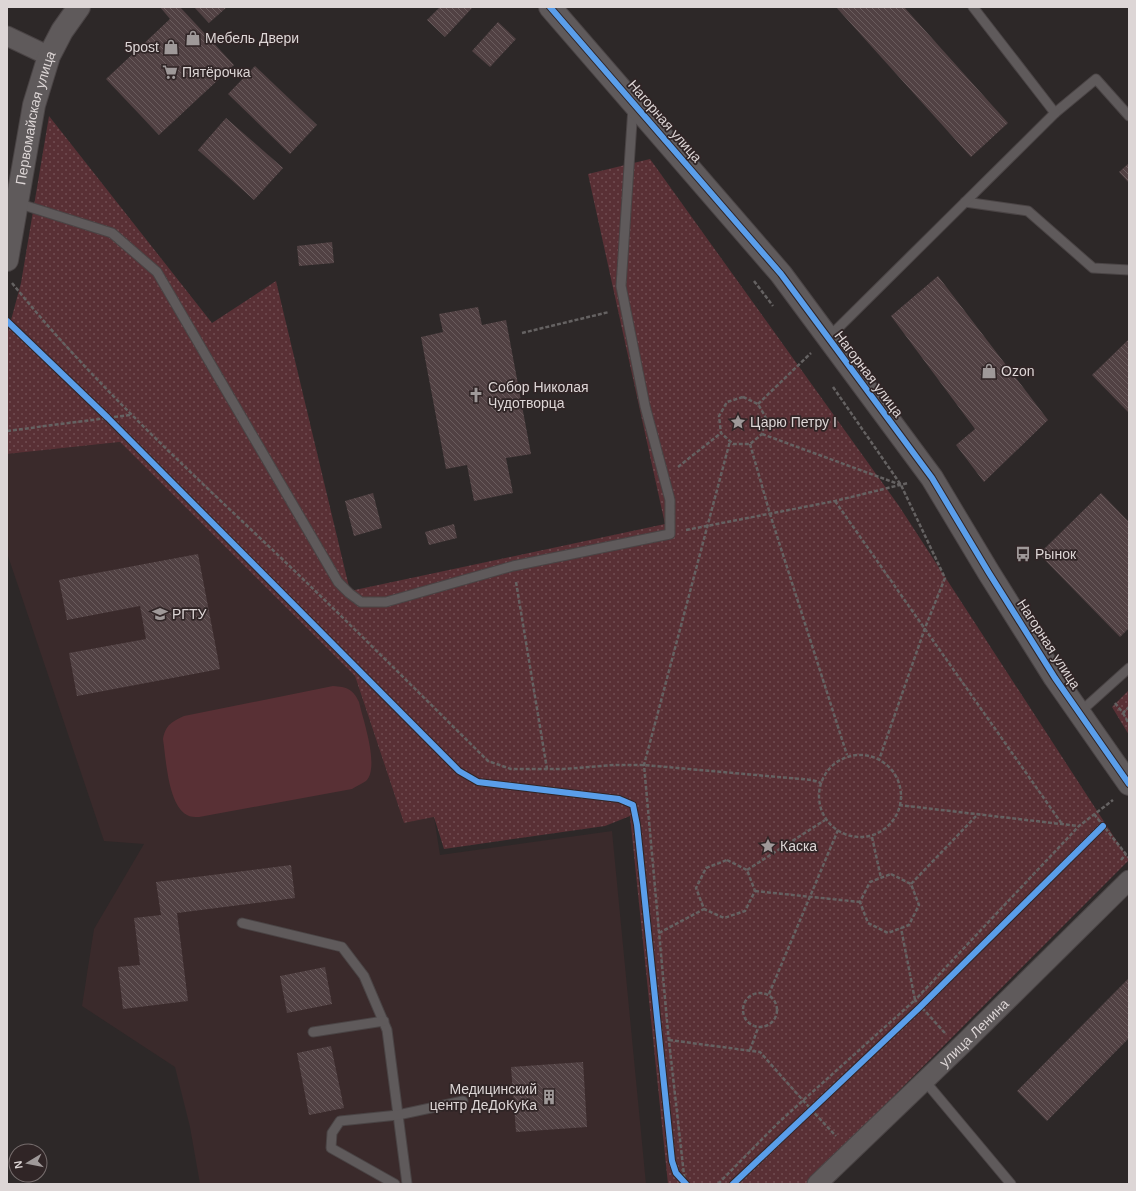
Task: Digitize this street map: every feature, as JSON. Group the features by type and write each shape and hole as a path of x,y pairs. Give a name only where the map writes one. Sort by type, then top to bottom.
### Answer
{"street":[{"name":"Первомайская улица","path":"7,260 34,105 49,56 62,31 79,7"},
{"name":"Нагорная улица","path":"555,9 633,103 781,274 932,478 1034,644 1079,713 1123,791"},
{"path":"7,36 49,56"},
{"name":"улица Ленина","path":"817,1184 1129,880"}],"lane":[{"path":"973,7 1055,113"},
{"path":"828,338 1055,113 1096,79 1129,116"},
{"path":"17,203 112,233 158,272 338,582 349,594 361,602 386,602 513,566 670,534 670,500 645,406 621,286 633,103"},
{"path":"965,202 1028,211 1093,268 1129,270"},
{"path":"1079,713 1129,668"},
{"path":"242,923 342,947 364,976 387,1030 407,1184"},
{"path":"313,1032 384,1021"},
{"path":"924,1080 1011,1184"},
{"path":"395,1184 331,1148 332,1133 340,1121 398,1115 463,1101"}],"path":[{"path":"752,279 777,310"},
{"path":"11,282 34,311 130,414 321,596 488,761 511,769 564,769 613,765 644,765 812,780 821,784"},
{"path":"522,333 625,308"},
{"path":"758,404 828,338"},
{"path":"806,348 810,354"},
{"path":"833,387 901,485 945,578 925,628 879,760"},
{"path":"743,397 758,404 766,418 762,434 750,444 733,444 721,433 719,416 727,402 743,397"},
{"path":"102,412 113,424"},
{"path":"7,431 130,414"},
{"path":"664,478 721,433"},
{"path":"762,434 901,485"},
{"path":"685,1184 669,1040 644,765 730,440"},
{"path":"750,444 770,514 847,755"},
{"path":"670,534 835,501 932,478"},
{"path":"835,501 1062,824"},
{"path":"513,566 547,769"},
{"path":"1123,713 1129,724"},
{"path":"847,755 873,756 879,760 895,771 902,797 894,822 872,837 846,836 825,820 817,795 826,770 847,755"},
{"path":"718,1184 779,1122 914,1000 1079,826 1123,791"},
{"path":"899,805 1079,826"},
{"path":"911,884 978,814"},
{"path":"1094,814 1129,858"},
{"path":"747,870 825,820"},
{"path":"1097,831 1103,826"},
{"path":"769,994 838,830"},
{"path":"872,837 881,878"},
{"path":"727,860 747,870 754,890 745,911 724,918 704,909 696,888 706,868 727,860"},
{"path":"891,874 911,884 918,905 909,925 888,933 868,923 860,902 870,882 891,874"},
{"path":"754,890 810,898 860,902"},
{"path":"659,933 704,909"},
{"path":"901,928 914,1000 948,1036"},
{"path":"757,992 769,994 777,1004 777,1016 770,1026 758,1028 747,1022 742,1010 746,999 757,992"},
{"path":"914,1013 926,1002"},
{"path":"750,1050 758,1028"},
{"path":"669,1040 760,1052 804,1100"},
{"path":"805,1116 817,1105"},
{"path":"676,1173 685,1184"}],"shaded area":[{"path":"49,116 212,323 276,281 350,591 665,524 588,174 650,159 899,506 1129,860 806,1184 668,1184 630,816 605,826 444,849 434,817 404,823 355,676 120,442 7,454 7,335 21,283"},
{"path":"120,442 355,676 404,823 434,817 440,855 612,831 646,1184 200,1184 190,1127 175,1067 82,1006 94,929 144,844 104,841 7,553 7,454"},
{"path":"333,686 342,687 352,691 359,702 367,731 371,755 370,774 366,781 352,789 199,817 188,816 181,810 176,802 169,781 163,739 164,734 170,724 184,716"},
{"path":"1129,690 1129,735 1112,707"}],"building":[{"name":"Пятёрочка","path":"160,7 180,7 234,65 159,135 106,79 170,19"},
{"path":"194,7 227,7 209,23"},
{"path":"440,7 473,7 445,37 427,20"},
{"path":"836,7 904,7 1008,123 971,157"},
{"path":"498,22 516,39 490,67 472,51"},
{"path":"255,66 317,125 290,154 228,94"},
{"path":"226,118 283,168 254,200 198,150"},
{"path":"1129,163 1129,183 1119,172"},
{"path":"332,242 334,263 299,266 297,246"},
{"path":"938,276 1048,420 984,482 956,445 975,429 891,316"},
{"name":"Собор Николая Чудотворца","path":"478,307 482,325 506,320 531,454 506,458 513,493 474,501 467,465 446,469 421,337 443,332 439,314"},
{"path":"1129,339 1129,413 1092,375"},
{"path":"373,493 382,528 354,536 345,501"},
{"path":"1101,493 1129,522 1129,628 1120,637 1039,554"},
{"path":"454,524 457,538 429,545 425,532"},
{"path":"198,554 220,669 77,696 69,653 146,639 140,606 67,620 59,580"},
{"path":"291,865 295,898 177,913 188,1001 123,1009 118,967 140,965 134,918 161,915 156,882"},
{"path":"325,967 332,1004 287,1013 280,976"},
{"path":"1129,978 1129,1038 1047,1121 1017,1091"},
{"path":"331,1046 344,1108 309,1115 297,1053"},
{"name":"Медицинский центр ДеДоКуКа","path":"583,1062 587,1127 516,1132 511,1067"}],"cycle path":[{"path":"550,7 781,274 932,478 989,573 1055,678 1129,784"},
{"path":"7,321 108,418 459,771 478,782 619,799 633,805 637,825 672,1161 676,1173 686,1184"},
{"path":"733,1184 920,1007 1103,826"}],"place":[{"name":"Мебель Двери","path":"193,38"},
{"name":"5post","path":"171,47"},
{"name":"Пятёрочка","path":"170,72"},
{"name":"Ozon","path":"989,371"},
{"name":"Собор Николая Чудотворца","path":"476,395"},
{"name":"Царю Петру I","path":"738,422"},
{"name":"Рынок","path":"1023,554"},
{"name":"РГТУ","path":"160,614"},
{"name":"Каска","path":"768,846"},
{"name":"Медицинский центр ДеДоКуКа","path":"549,1097"}]}
